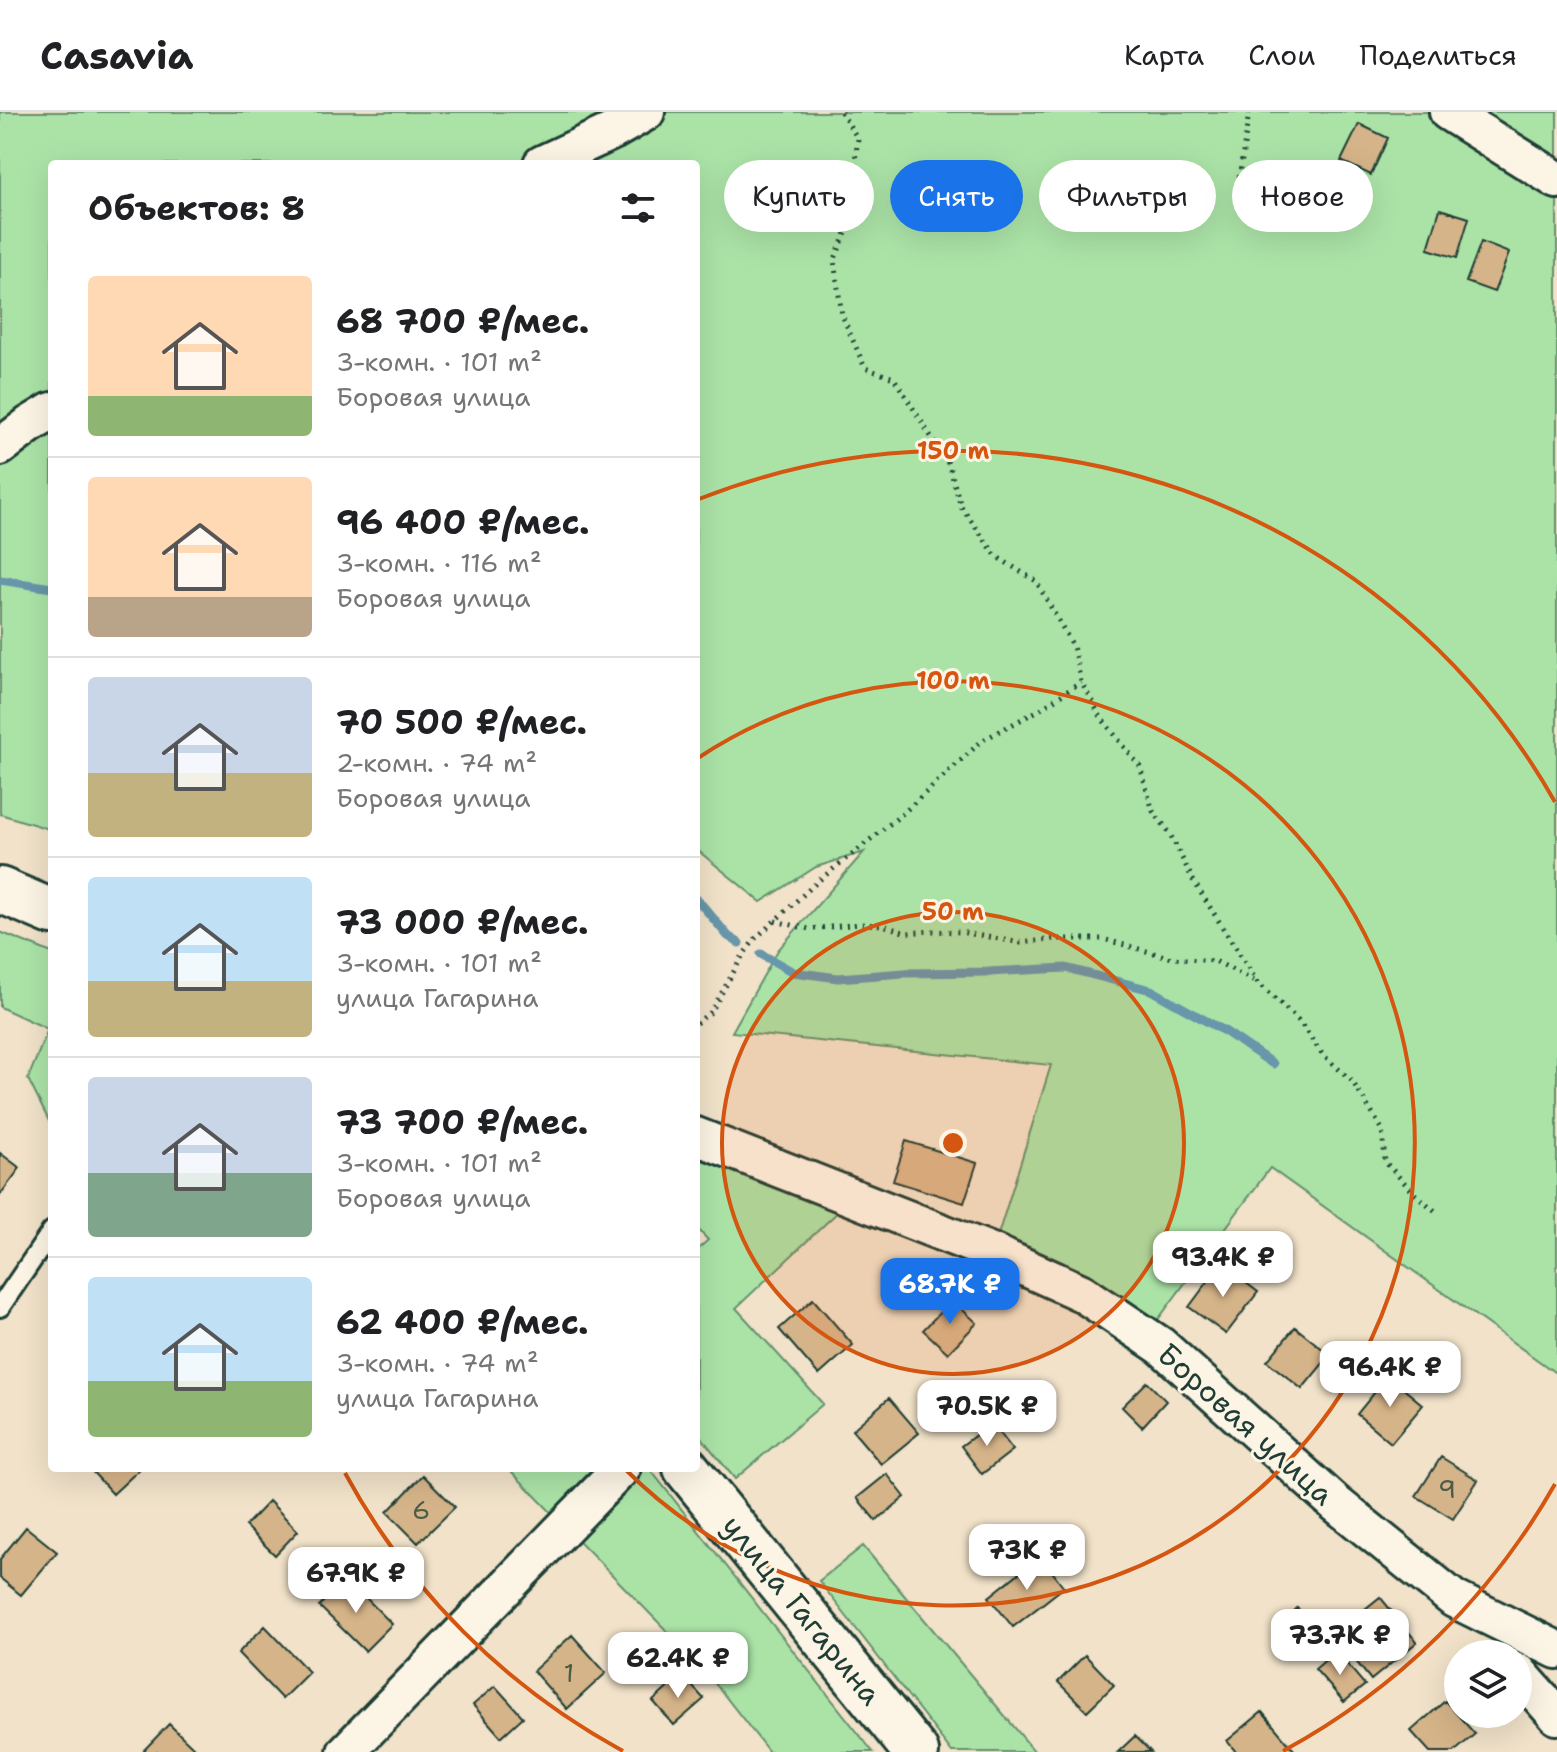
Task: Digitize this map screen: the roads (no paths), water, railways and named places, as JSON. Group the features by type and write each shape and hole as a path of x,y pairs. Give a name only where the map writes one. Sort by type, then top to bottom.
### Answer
{"main road":[{"path":"0,890 48,910"},
{"name":"улица Гагарина","path":"689,1472 916,1752"}],"street":[{"path":"551,160 646,112"},
{"path":"1448,112 1557,180"},
{"path":"0,447 48,413"},
{"name":"Боровая улица","path":"700,1138 989,1251 1082,1293 1161,1346 1335,1503 1454,1599 1557,1650"},
{"path":"346,1752 618,1472"},
{"path":"1454,1599 1490,1640"},
{"path":"1532,1688 1557,1716"}],"lane":[{"path":"0,1307 48,1237"}],"waterway":[{"path":"0,580 48,587"},
{"path":"700,903 728,936 739,943"},
{"path":"761,954 793,972 838,978 1066,968 1151,990 1226,1032 1273,1064"}]}
